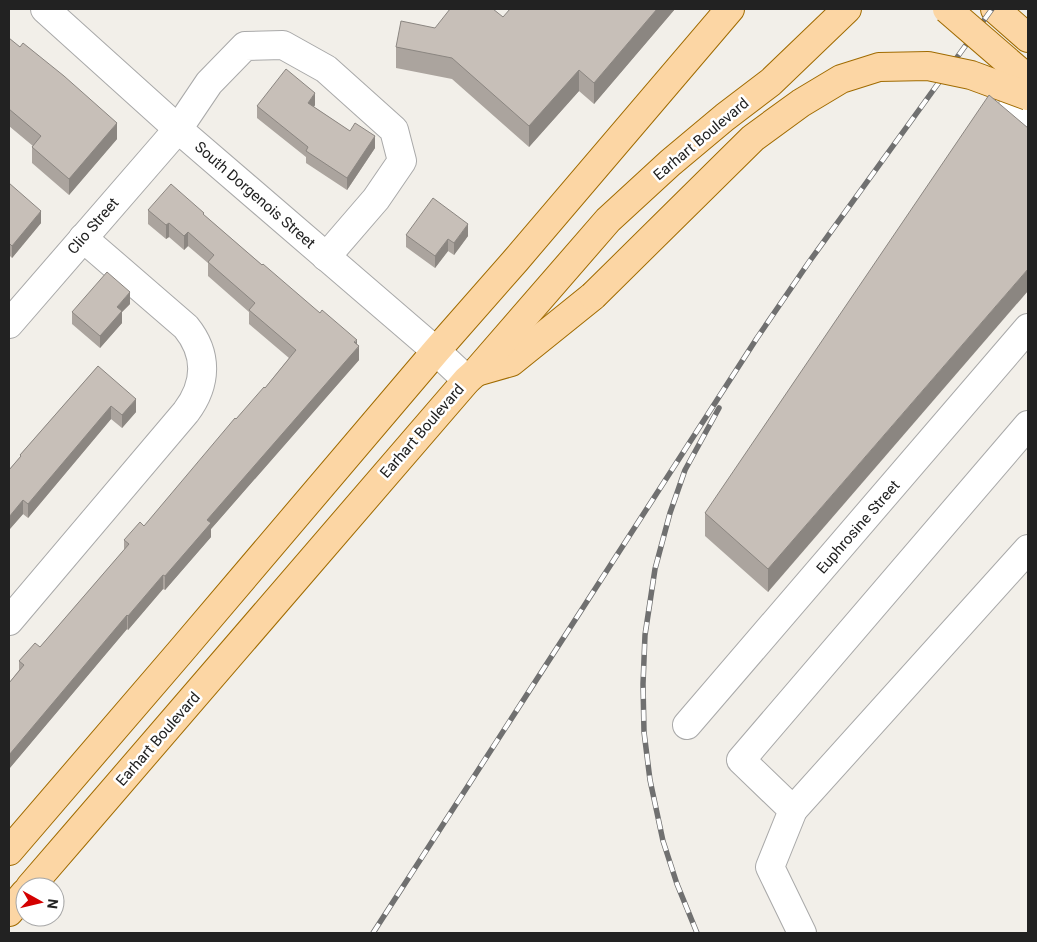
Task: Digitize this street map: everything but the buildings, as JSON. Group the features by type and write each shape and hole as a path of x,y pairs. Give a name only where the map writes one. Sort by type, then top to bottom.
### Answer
{"main road":[{"path":"9,850 182,651 730,9"},
{"name":"Earhart Boulevard","path":"39,877 328,540 608,220 670,163 771,82 847,9"},
{"path":"947,9 1028,81"},
{"path":"995,9 1028,38"},
{"path":"471,376 511,362 593,296 753,138 801,103 841,79 880,67 928,66 971,75 1028,96"},
{"path":"182,651 210,678"}],"street":[{"name":"South Dorgenois Street","path":"45,9 178,129 436,352 471,376"},
{"name":"Clio Street","path":"9,324 178,129 209,82 245,46 283,45 326,69 394,130 402,161 376,199 326,257"},
{"path":"1028,81 1013,106 1028,119"},
{"path":"9,621 186,412 195,398 201,383 201,356 193,335 186,326 83,238"},
{"name":"Euphrosine Street","path":"687,726 1028,328"},
{"path":"793,810 741,760 1028,425"},
{"path":"802,933 770,867 793,810 1028,549"}],"railway":[{"path":"373,933 757,338 809,262 992,9"},
{"path":"697,933 677,884 663,841 650,780 644,732 645,635 655,569 670,513 685,470 719,408"}]}
